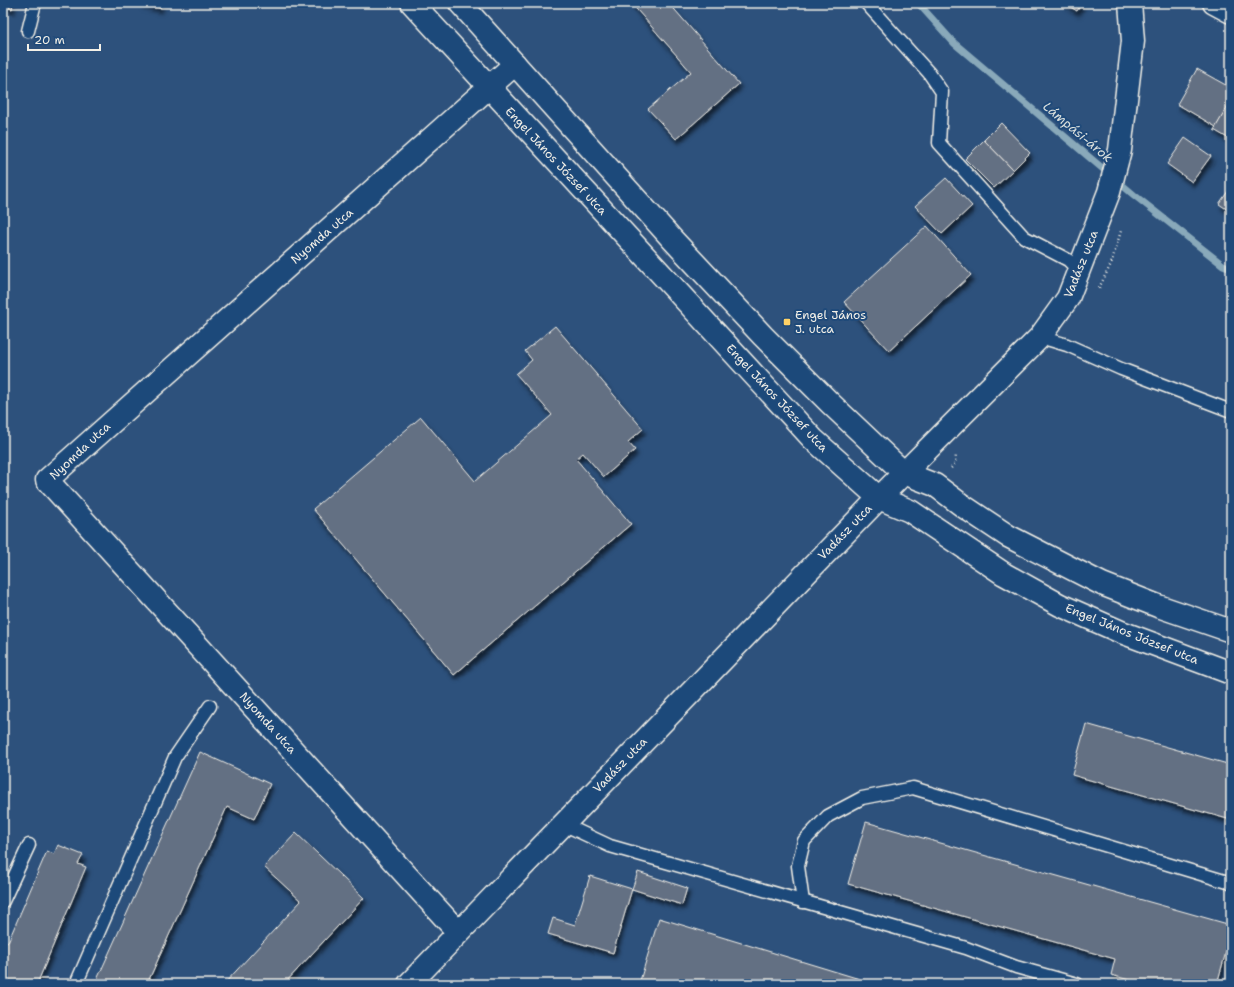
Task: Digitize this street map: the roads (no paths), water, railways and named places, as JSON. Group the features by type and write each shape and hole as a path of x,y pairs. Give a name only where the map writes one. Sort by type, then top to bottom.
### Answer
{"street":[{"name":"Engel János József utca","path":"412,3 813,439 879,498 910,511 1004,574 1060,605 1121,632 1231,673"},
{"path":"460,3 673,240 763,336 830,404 904,473 935,485 1008,536 1102,584 1158,606 1231,631"},
{"name":"Vadász utca","path":"409,984 879,498 1040,337 1068,298 1109,192 1120,150 1133,40 1130,3"},
{"path":"1214,3 1231,12"},
{"name":"Nyomda utca","path":"458,932 47,480 490,88 515,64"}],"lane":[{"path":"28,30 35,3"},
{"path":"866,3 929,73 942,92 939,143 1024,237 1068,260 1079,271"},
{"path":"1040,337 1066,345 1121,369 1231,411"},
{"path":"76,984 175,757 210,706"},
{"path":"803,902 798,866 804,841 828,816 862,798 913,788 1231,883"},
{"path":"563,824 610,846 966,948 1016,966 1077,984"},
{"path":"3,901 29,845"}],"waterway":[{"name":"Lámpási-árok","path":"918,3 954,43 1134,195 1223,265 1231,268"}],"place":[{"name":"Engel János J. utca","path":"787,322"}]}
